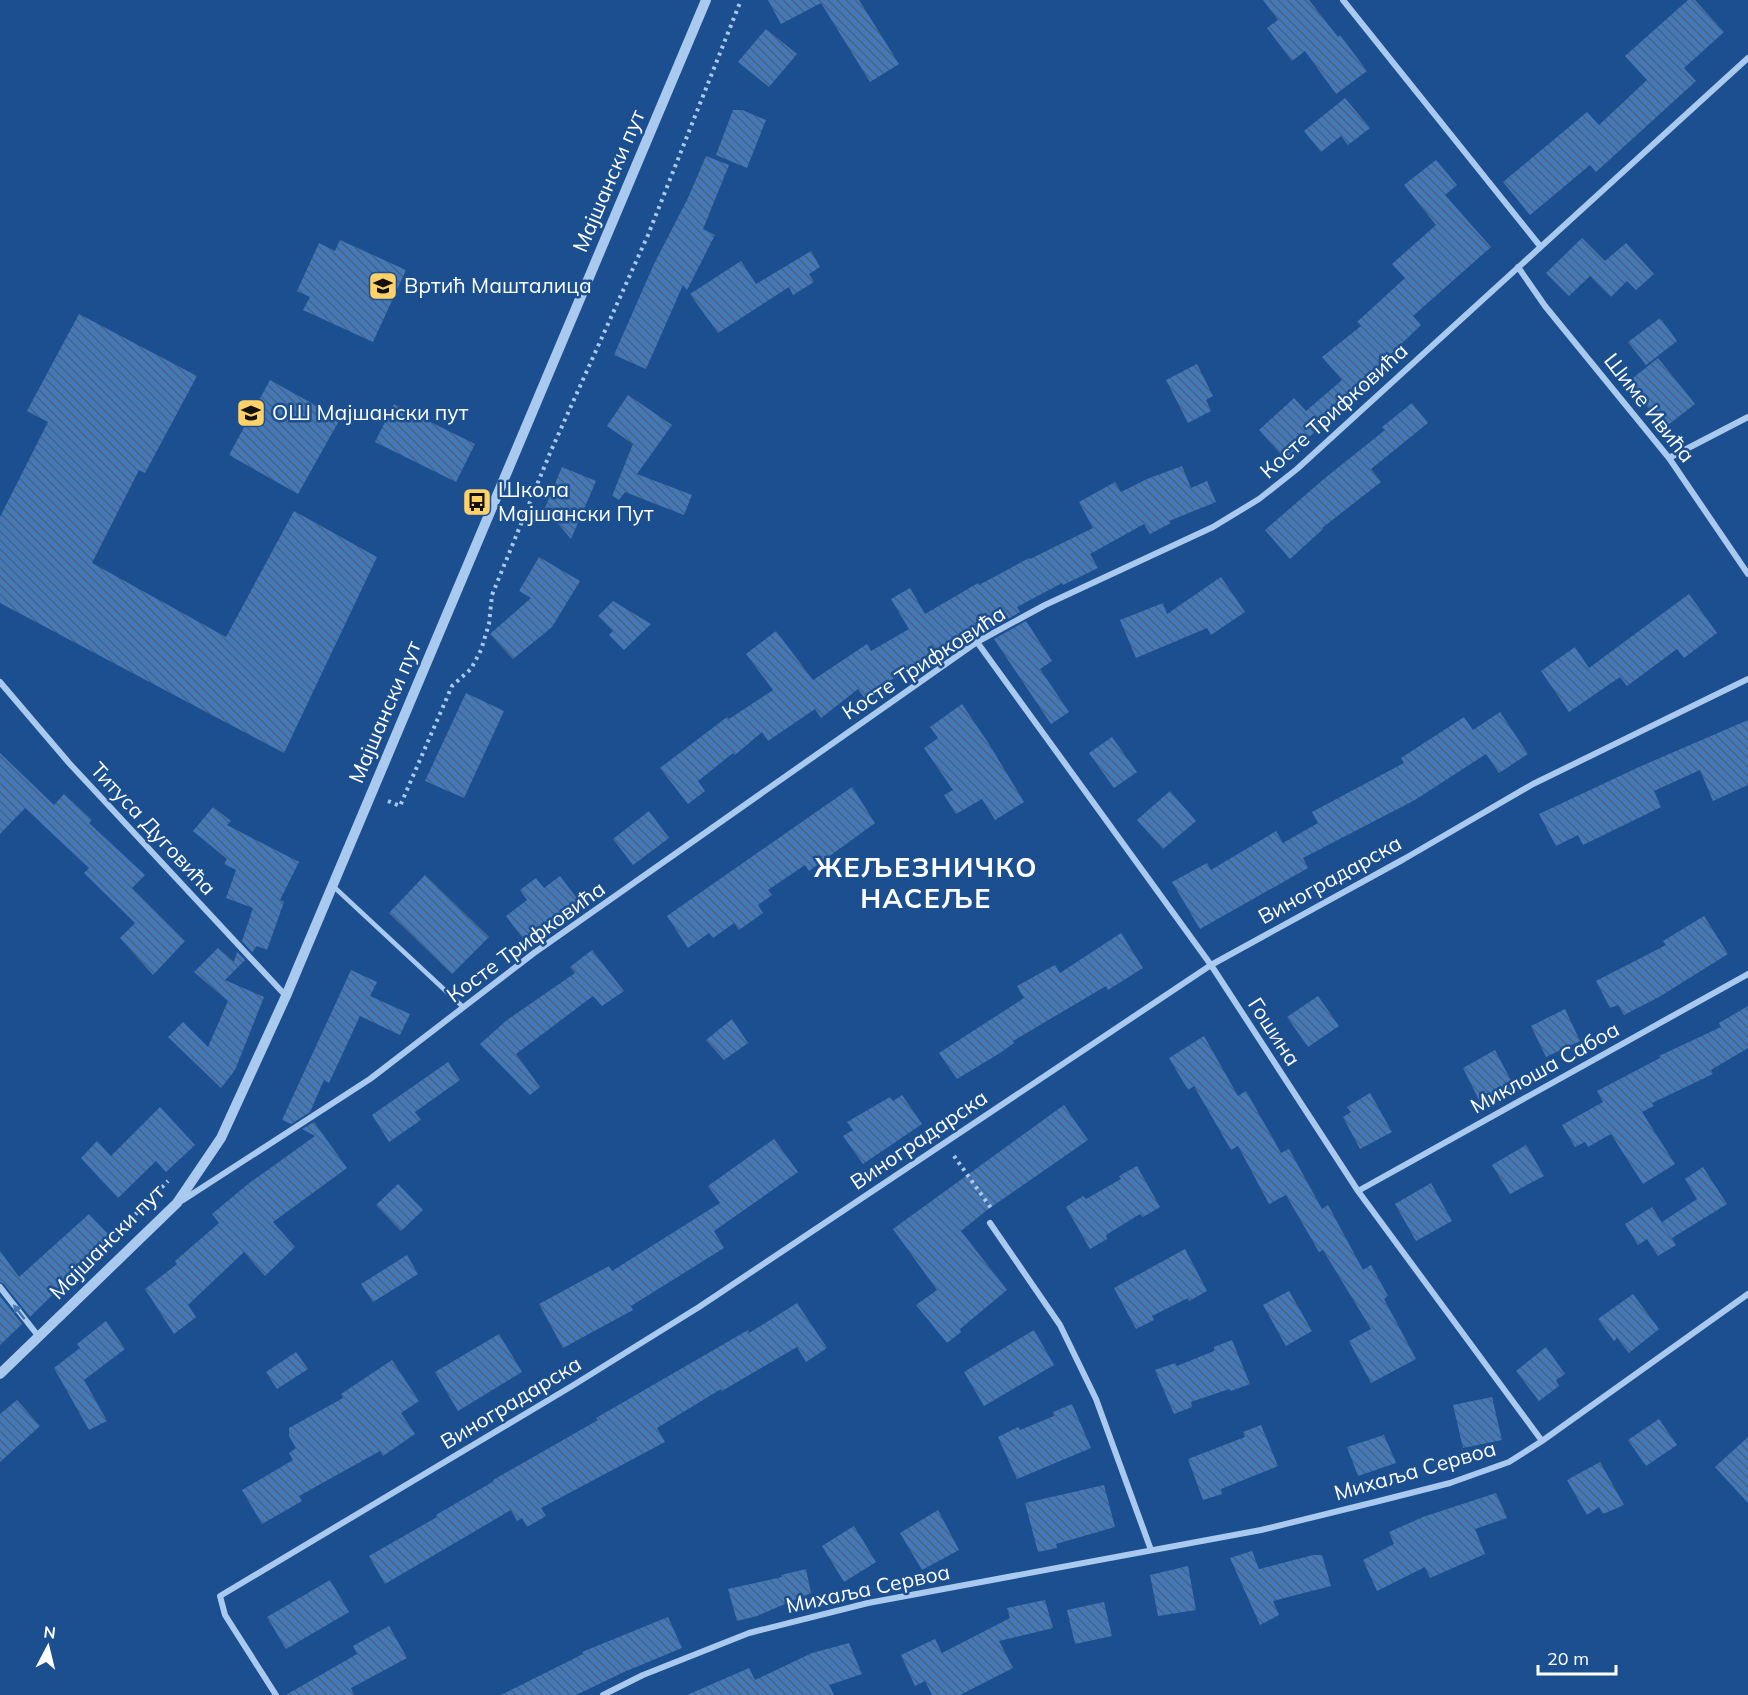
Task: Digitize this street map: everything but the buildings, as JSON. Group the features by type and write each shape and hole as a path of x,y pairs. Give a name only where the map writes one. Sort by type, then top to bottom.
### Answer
{"street":[{"name":"Мајшански пут","path":"0,1374 177,1203 221,1138 286,996 706,0"},
{"path":"1343,0 1540,246"},
{"name":"Косте Трифковића","path":"177,1203 370,1080 544,946 977,642 1045,606 1213,527 1258,499 1297,469 1748,58"},
{"name":"Шиме Ивића","path":"1518,267 1545,306 1669,458 1748,574"},
{"path":"1669,458 1748,417"},
{"name":"Гошина","path":"977,642 1211,965 1358,1191 1542,1441"},
{"name":"Виноградарска","path":"276,1695 225,1615 220,1596 561,1393 699,1307 1211,965 1404,859 1533,784 1748,679"},
{"name":"Титуса Дуговића","path":"0,682 69,763 286,996"},
{"name":"Миклоша Сабоа","path":"1358,1191 1748,974"},
{"path":"990,1223 1060,1325 1096,1400 1151,1550"},
{"path":"0,1287 39,1337"},
{"name":"Михаља Сервоа","path":"603,1695 643,1675 748,1633 868,1603 1261,1530 1450,1483 1509,1462 1748,1294"}],"lane":[{"path":"333,885 463,1007"}],"path":[{"path":"371,794 400,806 452,686 471,669 481,651 489,624 492,595 550,453 648,236 741,0"},
{"path":"945,1143 992,1210 990,1223"},
{"path":"117,1233 173,1175"}],"place":[{"name":"Вртић Машталица","path":"383,286"},
{"name":"ОШ Мајшански пут","path":"251,413"},
{"name":"Школа Мајшански Пут","path":"477,502"}],"district":[{"name":"ЖЕЉЕЗНИЧКО НАСЕЉЕ","path":"926,884"}]}
